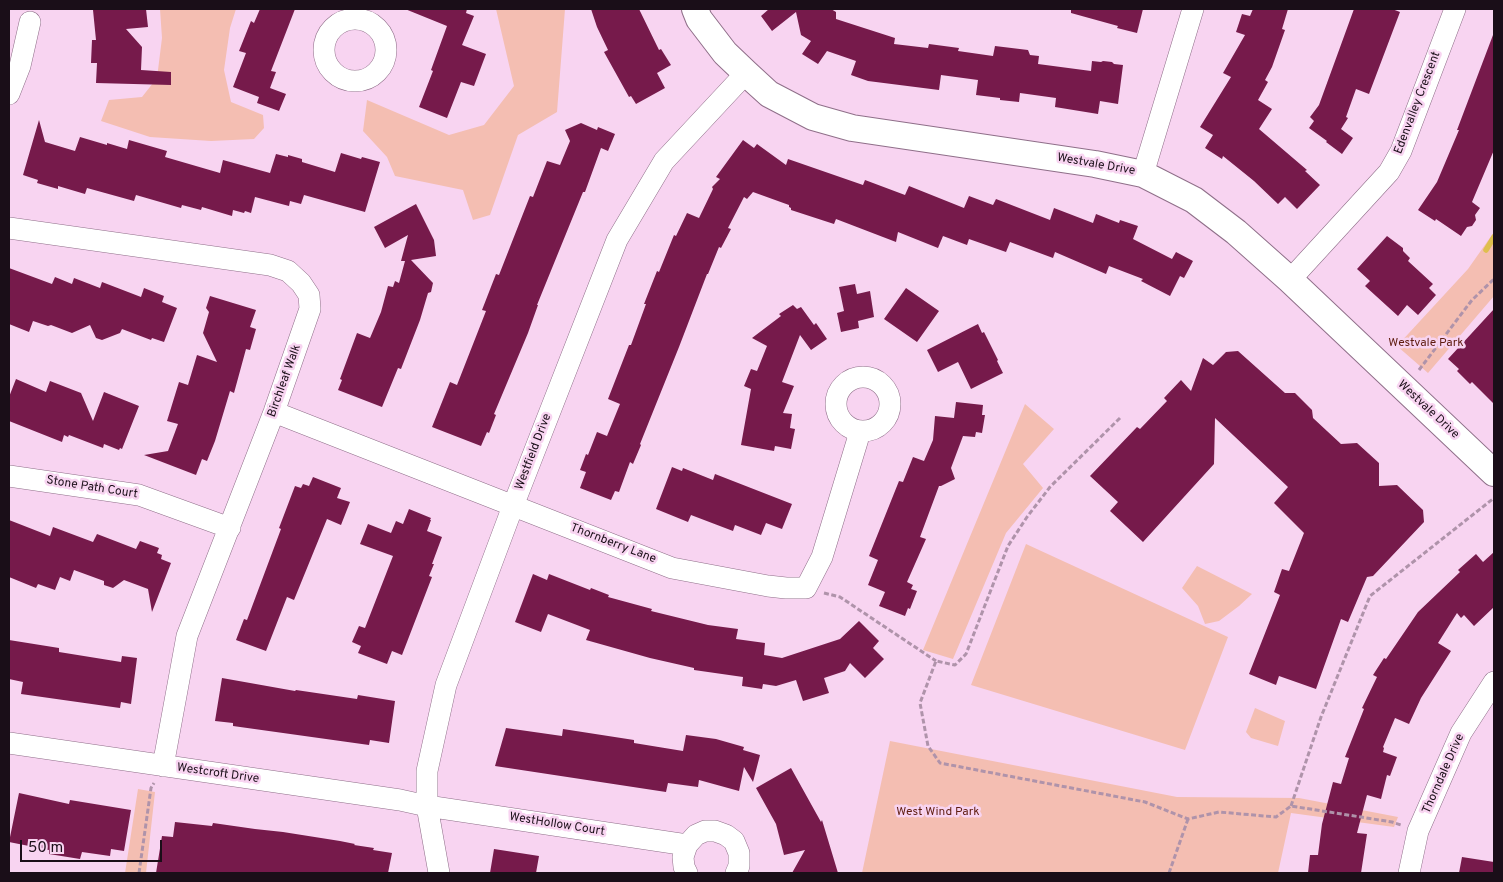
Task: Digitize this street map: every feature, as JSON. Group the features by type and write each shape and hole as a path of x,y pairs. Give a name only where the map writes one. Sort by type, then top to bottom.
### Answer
{"street":[{"name":"Westvale Drive","path":"695,9 700,19 725,53 746,73 769,94 813,117 852,128 1095,164 1143,174 1194,200 1236,232 1290,280 1494,472"},
{"path":"1143,174 1193,9"},
{"name":"Edenvalley Crescent","path":"1290,280 1389,172 1401,151 1455,9"},
{"path":"9,94 20,66 30,22"},
{"name":"Westfield Drive","path":"438,873 427,806 427,771 446,685 513,506 617,240 664,161 746,73"},
{"name":"Birchleaf Walk","path":"9,228 270,265 288,271 301,283 309,295 310,309 274,412 187,636 163,766"},
{"name":"Thornberry Lane","path":"274,412 672,568 768,586 806,588"},
{"path":"806,588 822,557 860,432"},
{"name":"Stone Path Court","path":"9,476 139,495 230,528"},
{"name":"Thorndale Drive","path":"1409,873 1418,831 1461,733 1494,682"},
{"name":"Westcroft Drive","path":"9,743 400,800 427,806"},
{"name":"WestHollow Court","path":"427,806 686,845"},
{"path":"687,873 683,857 686,845 696,835 705,831 715,831 726,835 734,842 739,853 739,866 736,873"}],"path":[{"path":"1419,370 1472,300 1494,279"},
{"path":"806,588 840,597 936,661 955,665 966,654 1008,546 1026,517 1050,487 1120,418"},
{"path":"936,661 920,703 928,746 940,763 1145,802 1188,819 1219,812 1276,817 1291,806 1321,717 1370,596 1494,498"},
{"path":"139,873 151,788 163,766"},
{"path":"1291,806 1392,822 1418,831"},
{"path":"1169,873 1188,819"}],"green space":[{"path":"160,9 236,9 230,28 224,70 231,102 263,115 264,128 254,139 211,141 150,137 101,121 109,100 142,97 157,78 162,38"},
{"path":"496,9 565,9 557,112 518,135 490,215 473,220 463,190 395,176 387,157 363,131 367,100 449,135 484,125 514,86"},
{"name":"Westvale Park","path":"1494,232 1494,296 1428,373 1397,346 1468,269"},
{"path":"1025,404 1054,429 1023,464 1043,488 1006,533 953,659 923,650"},
{"path":"1026,544 1228,637 1185,750 971,685"},
{"path":"1197,566 1252,594 1219,621 1205,624 1198,606 1182,588"},
{"path":"1255,708 1285,721 1278,746 1251,738 1246,732"},
{"name":"West Wind Park","path":"890,741 1177,797 1299,798 1398,817 1394,827 1291,813 1278,873 862,873"},
{"path":"138,789 155,792 146,873 125,873"}],"building":[{"path":"146,9 148,27 126,29 142,47 141,70 171,72 171,85 96,83 97,63 91,63 92,40 96,40 93,10"},
{"path":"260,9 295,9 271,71 276,72 270,88 286,94 279,111 257,103 259,97 233,87 246,53 239,51 251,21 254,23"},
{"path":"405,9 467,9 466,13 474,16 462,45 486,54 474,86 461,82 447,118 419,107 447,26"},
{"path":"591,9 639,9 659,50 661,49 671,65 657,73 665,88 636,104 631,96 629,97 604,52 608,50"},
{"path":"769,9 831,9 836,12 836,19 895,38 894,44 928,48 929,44 959,48 958,51 993,56 995,46 1028,50 1030,55 1039,56 1038,64 1091,71 1092,61 1112,62 1123,65 1118,104 1100,101 1098,114 1055,107 1056,98 1020,93 1019,102 1000,100 1000,98 976,95 978,80 941,75 939,90 868,81 851,75 856,61 827,51 818,64 802,54 811,41 801,35 796,12 772,31 761,16"},
{"path":"1071,9 1143,9 1137,33 1071,13"},
{"path":"1253,9 1288,9 1282,29 1285,30 1272,67 1265,80 1268,82 1258,100 1272,109 1259,129 1307,170 1305,171 1320,185 1297,209 1285,197 1278,204 1254,181 1223,156 1222,159 1205,148 1213,135 1200,127 1231,77 1223,73 1245,35 1236,32 1242,14 1250,16"},
{"path":"1354,9 1392,9 1400,12 1369,94 1356,89 1346,117 1348,118 1341,129 1353,138 1342,154 1309,128 1314,121 1310,117 1319,105"},
{"path":"1493,35 1494,150 1472,202 1480,208 1475,215 1476,220 1472,226 1467,227 1461,236 1436,219 1435,221 1418,210 1437,182 1459,130 1457,130"},
{"path":"39,120 45,142 75,151 80,137 127,149 129,140 167,151 165,157 220,173 223,160 270,173 276,154 302,159 302,162 335,172 341,153 380,162 365,212 304,195 301,204 290,201 289,206 255,197 251,213 233,210 232,216 202,207 201,210 182,205 181,208 136,195 134,201 87,188 85,194 58,186 58,189 37,183 38,180 23,175"},
{"path":"581,123 597,130 598,127 615,134 608,151 601,148 585,192 583,192 494,414 496,415 489,433 487,432 481,446 432,427 450,382 457,385 486,311 482,310 496,274 499,275 530,196 533,197 547,161 560,165 570,141 565,130"},
{"path":"743,140 754,148 757,144 786,165 788,159 863,185 865,180 905,195 909,186 964,208 969,196 993,205 996,199 1050,220 1054,208 1093,223 1096,214 1119,223 1120,220 1138,226 1133,239 1172,259 1176,252 1193,261 1184,278 1180,276 1170,296 1141,281 1143,279 1109,266 1106,274 1055,252 1053,258 1010,242 1006,252 969,239 967,245 943,236 938,248 898,232 896,242 836,219 834,224 791,210 789,205 753,192 747,199 744,197 728,228 731,229 721,248 719,247 641,445 633,464 630,462 619,492 615,491 611,500 580,488 586,472 580,470 586,454 588,455 597,432 607,436 620,404 608,399 629,345 631,345 657,271 659,272 674,235 676,236 687,213 699,218 713,189 712,187 720,179 716,177"},
{"path":"416,204 434,240 436,256 411,260 433,283 401,369 398,368 382,407 338,390 342,380 340,379 357,333 370,338 381,312 388,286 393,287 395,281 399,283 405,261 401,261 408,235 385,248 374,227"},
{"path":"1387,236 1403,248 1403,251 1410,258 1408,261 1433,284 1429,288 1436,295 1418,315 1407,305 1398,316 1365,286 1370,281 1357,269"},
{"path":"9,268 52,284 55,277 72,284 74,278 100,288 102,282 141,297 144,288 164,296 162,302 177,308 164,342 152,338 151,340 122,329 120,333 102,340 96,338 90,325 72,333 33,321 29,332 9,324"},
{"path":"855,284 857,294 870,291 874,317 858,321 859,328 841,332 837,313 844,311 839,287"},
{"path":"906,288 939,311 917,342 884,319"},
{"path":"210,296 256,310 250,327 256,329 250,350 246,349 234,393 230,391 207,461 202,459 196,475 144,455 168,451 178,424 167,421 179,382 188,385 197,355 217,362 203,333 209,312 206,308"},
{"path":"793,305 797,309 801,307 814,325 816,323 827,339 811,350 800,335 782,382 794,386 783,413 792,414 790,428 795,429 791,449 775,446 774,451 741,445 751,389 744,386 751,369 757,371 767,346 752,338 781,316 779,314"},
{"path":"1494,309 1494,404 1472,382 1470,384 1457,371 1459,369 1448,359"},
{"path":"978,324 982,333 984,332 1003,373 971,389 958,362 938,372 927,350"},
{"path":"1238,351 1285,393 1295,393 1312,410 1313,418 1341,444 1357,443 1379,463 1379,486 1397,485 1423,510 1424,522 1373,576 1367,577 1348,622 1341,619 1316,689 1279,676 1276,685 1249,674 1280,595 1274,592 1282,569 1289,571 1304,533 1274,503 1288,487 1215,418 1214,464 1143,542 1110,511 1118,502 1090,476 1137,427 1140,429 1167,401 1164,398 1181,380 1191,391 1203,358 1213,365 1226,352"},
{"path":"16,379 46,392 50,381 81,393 93,421 104,392 139,406 122,449 120,448 119,450 104,444 103,448 69,435 68,437 64,435 62,442 9,421 9,397"},
{"path":"956,402 983,405 982,415 985,415 982,433 976,432 975,437 963,436 951,468 955,479 939,486 920,537 926,539 907,582 913,585 911,589 917,591 905,616 879,606 885,592 868,585 878,560 869,556 899,481 903,482 913,457 924,461 933,440 935,416 954,418"},
{"path":"672,467 682,471 683,468 713,480 715,474 792,504 782,529 766,523 761,535 735,525 733,531 691,515 688,522 656,509"},
{"path":"313,477 341,488 337,498 350,502 341,525 327,519 294,600 287,597 266,651 236,640 244,619 247,620 295,486 301,488 303,484 309,486"},
{"path":"409,509 431,518 427,531 442,537 429,576 432,577 402,655 392,651 387,664 358,653 361,646 352,642 359,626 365,628 393,556 360,544 368,524 391,533 396,521 403,524"},
{"path":"9,520 50,536 53,527 93,542 97,534 136,549 140,541 159,548 157,553 162,555 161,559 171,563 152,612 148,589 124,580 113,588 104,585 104,581 74,570 70,581 60,577 55,590 38,584 36,588 9,577"},
{"path":"1494,552 1494,607 1474,626 1464,615 1461,618 1457,613 1438,643 1451,651 1421,698 1409,724 1395,718 1383,747 1383,752 1397,757 1390,776 1387,775 1381,799 1367,795 1357,833 1367,834 1361,873 1308,873 1310,855 1318,855 1322,824 1333,782 1341,784 1349,758 1345,757 1364,709 1362,708 1377,677 1373,675 1418,612 1460,572 1458,570 1476,554 1483,562"},
{"path":"533,574 547,580 549,574 590,590 591,588 609,595 608,597 652,609 651,611 708,625 738,629 736,639 765,643 764,655 782,658 840,639 859,621 879,641 873,648 884,659 865,678 850,663 845,671 824,678 829,693 803,701 796,680 776,686 763,684 762,689 742,686 743,677 694,670 694,668 586,640 590,630 548,614 541,632 515,622"},
{"path":"9,640 59,648 59,652 121,662 122,656 137,658 131,704 121,702 120,708 21,694 23,682 9,679"},
{"path":"222,678 295,691 357,699 358,695 395,701 389,743 370,740 369,745 233,726 233,723 215,721"},
{"path":"506,728 562,736 563,729 634,740 634,743 683,751 686,735 716,739 744,747 743,750 760,755 753,782 744,767 739,791 699,780 698,787 668,783 666,792 495,766"},
{"path":"791,768 821,822 822,820 838,873 792,873 805,850 784,855 776,824 756,788"},
{"path":"19,793 69,804 70,800 131,810 124,851 111,849 110,856 82,852 80,859 49,854 49,850 9,842"},
{"path":"175,822 212,826 213,823 283,832 340,841 392,853 388,873 156,873 162,836 173,837"},
{"path":"494,849 539,856 536,873 490,873"},
{"path":"1462,857 1494,862 1494,873 1459,873"}],"waterway":[{"path":"1486,250 1494,237"}]}
